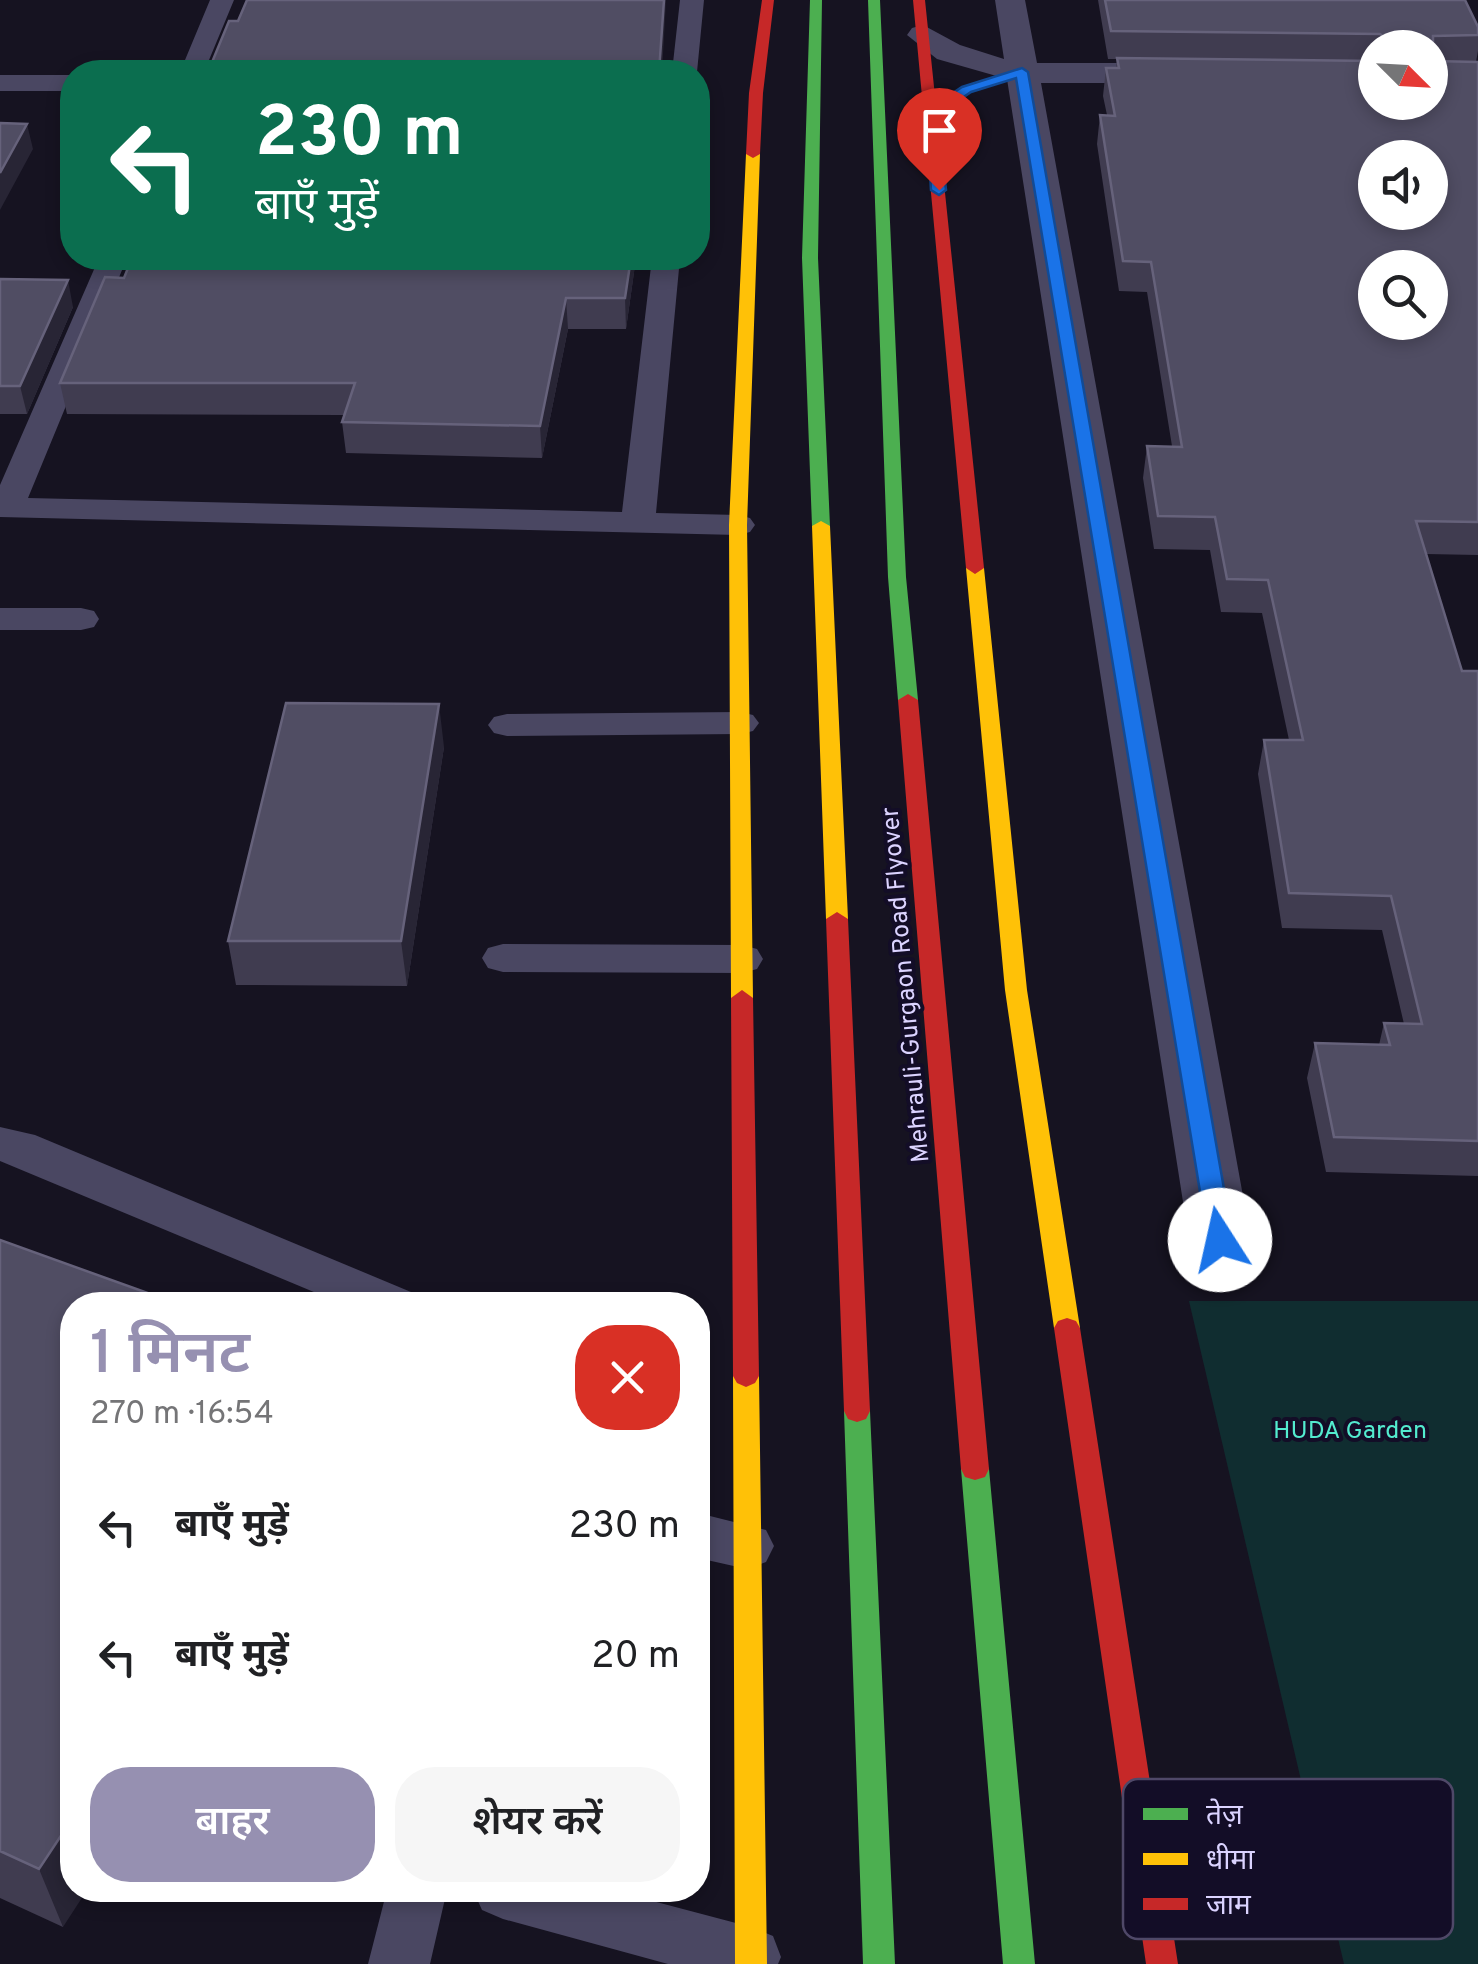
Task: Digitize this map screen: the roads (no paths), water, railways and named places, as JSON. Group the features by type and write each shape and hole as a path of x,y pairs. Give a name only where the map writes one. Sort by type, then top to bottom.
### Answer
{"street":[{"path":"751,1961 722,1541 742,959 738,526 756,93 768,0"},
{"path":"816,0 810,258 880,1964"},
{"name":"Mehrauli-Gurgaon Road Flyover","path":"874,0 897,577 1019,1964"},
{"path":"919,0 923,35 951,100 1016,990 1134,1779"},
{"path":"1010,0 1220,1240"},
{"path":"923,35 950,54 1022,72 1218,74"},
{"path":"951,100 1022,72"},
{"path":"1158,1939 1162,1964"}],"lane":[{"path":"197,60 222,0"},
{"path":"686,60 692,0"},
{"path":"0,83 60,83"},
{"path":"108,270 3,507 738,526"},
{"path":"638,523 665,270"},
{"path":"0,619 81,618"},
{"path":"506,725 740,723"},
{"path":"504,958 742,959"},
{"path":"0,1144 19,1147 363,1292"},
{"path":"400,1964 413,1902"},
{"path":"545,1902 751,1961"}],"park label":[{"name":"HUDA Garden","path":"1350,1429"}]}
